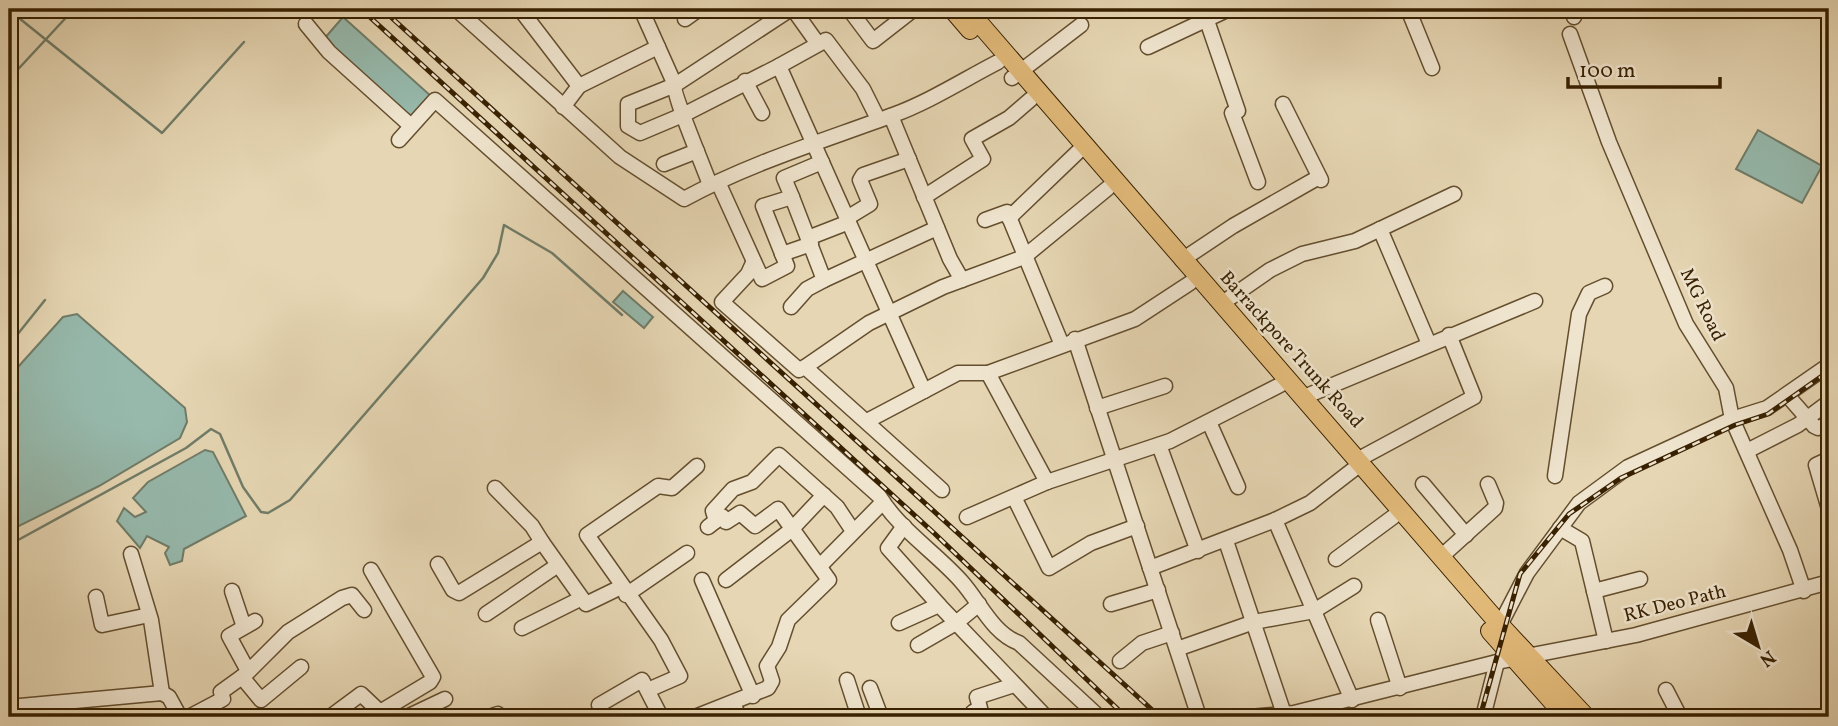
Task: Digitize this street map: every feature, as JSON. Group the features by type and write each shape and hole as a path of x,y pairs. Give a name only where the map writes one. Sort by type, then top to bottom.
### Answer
{"main road":[{"name":"Barrackpore Trunk Road","path":"952,9 998,62 1016,75 1304,397 1393,517 1513,658 1572,715"},
{"name":"Barrackpore Trunk Road","path":"967,9 1031,99 1081,149 1108,188 1190,283 1280,385 1442,556 1500,625 1513,658"}],"street":[{"path":"456,9 620,157 684,199 714,183 885,117 998,62"},
{"path":"520,9 579,86"},
{"path":"641,9 675,85 673,91 685,114 697,151 762,279 787,265 763,206 792,197"},
{"path":"685,19 699,9"},
{"path":"818,44 792,9 675,85 628,104 628,125 640,133 685,114 826,40 885,117 909,159 962,280"},
{"path":"849,9 873,41 914,9"},
{"path":"1148,47 1205,13 1228,9"},
{"path":"1408,9 1432,68"},
{"path":"1205,13 1258,182"},
{"path":"306,24 329,52 411,126"},
{"path":"1016,75 1081,25"},
{"name":"MG Road","path":"1570,34 1609,142 1686,324 1726,388 1732,419 1804,591"},
{"path":"563,107 579,86 658,47"},
{"path":"779,66 924,391"},
{"path":"745,81 762,113"},
{"path":"924,197 983,159 972,139 1009,118 1031,99"},
{"path":"399,140 435,100 613,256 883,502 961,581 1007,639 1019,643 1099,717"},
{"path":"1182,260 1233,226 1320,178 1283,104"},
{"path":"1009,218 1081,149"},
{"path":"664,164 697,151"},
{"path":"782,254 848,220 870,204 860,180 863,175 909,159"},
{"path":"822,162 784,178 824,280"},
{"path":"753,263 748,274 722,302 799,370 869,323 962,280 1024,257 1108,188"},
{"path":"1221,304 1270,270 1302,254 1328,250 1454,194"},
{"path":"985,220 1007,212 1024,257 1068,342 1097,408 1199,717"},
{"path":"791,307 807,289 937,228"},
{"path":"1380,229 1429,344"},
{"path":"867,421 958,373 988,373 1135,319 1190,283"},
{"path":"1555,476 1579,314 1589,293 1605,286"},
{"path":"1304,397 1535,301"},
{"path":"1150,568 1226,541 1310,503 1356,464 1474,397 1449,335"},
{"path":"1500,625 1527,573 1579,503 1628,467 1732,419 1768,408 1829,365"},
{"path":"805,367 942,491"},
{"path":"988,373 1047,482"},
{"path":"967,517 1047,482 1158,445 1280,385"},
{"path":"1097,408 1165,386"},
{"path":"1787,395 1806,420 1818,428 1829,424"},
{"path":"1747,451 1806,420 1829,402"},
{"path":"1209,422 1238,487"},
{"path":"1158,445 1198,551"},
{"path":"695,717 768,688 772,681 767,666 779,647 788,620 828,584 828,575 791,530 778,509 755,526 740,513 726,522 722,516 712,524 713,511 733,489 752,482 779,455 837,507 853,531"},
{"path":"1829,459 1816,465 1829,509"},
{"path":"648,690 680,676 662,640 624,591 589,539 589,532 658,486 672,488 696,466"},
{"path":"1423,484 1466,535"},
{"path":"1442,556 1495,508 1496,503 1488,484"},
{"path":"495,488 532,526 586,604 624,591 687,553"},
{"path":"726,580 791,530 824,495"},
{"path":"1014,497 1049,568 1091,542 1136,526"},
{"path":"820,566 883,502"},
{"path":"1336,559 1393,517"},
{"path":"1275,520 1352,700"},
{"path":"904,526 888,548 1046,717"},
{"path":"1560,528 1582,541 1606,641"},
{"path":"1226,541 1284,714"},
{"path":"438,564 453,590 460,593 542,542"},
{"path":"131,554 149,615 160,666 162,693"},
{"path":"486,614 558,565"},
{"path":"330,717 361,694 380,715 430,682 433,677 371,570"},
{"path":"1594,591 1640,579"},
{"path":"702,580 753,696"},
{"name":"RK Deo Path","path":"1250,717 1315,713 1352,700 1513,658 1606,641 1804,591 1829,582"},
{"path":"1177,649 1254,622 1314,611 1354,586"},
{"path":"1111,604 1158,590"},
{"path":"232,591 249,624 229,636 245,674 261,701 301,667"},
{"path":"189,717 223,699 221,692 245,674 288,632 342,598 352,595 363,610"},
{"path":"96,597 102,625 149,615"},
{"path":"522,628 580,598"},
{"path":"918,645 956,623 979,604"},
{"path":"899,623 939,605"},
{"path":"1378,620 1400,688"},
{"path":"1120,661 1142,643 1172,633"},
{"path":"1483,717 1513,658"},
{"path":"599,705 642,680 662,717"},
{"path":"847,680 859,717"},
{"path":"975,717 973,712 980,708 977,697 1014,685"},
{"path":"870,688 881,717"},
{"path":"1665,690 1680,717"},
{"path":"9,707 56,711 162,693 169,697 180,717"},
{"path":"407,717 445,699"},
{"path":"733,703 739,717"}],"shaded area":[{"path":"343,17 432,97 412,119 324,39"},
{"path":"1758,130 1822,166 1802,203 1736,169"},
{"path":"623,291 653,317 644,328 613,302"},
{"path":"77,314 185,408 187,422 180,438 99,486 9,531 9,377 63,317"},
{"path":"205,450 213,452 246,516 184,549 182,561 170,565 165,553 169,547 147,536 140,548 117,521 124,508 135,517 146,512 133,498 148,482"}],"waterway":[{"path":"9,79 74,9"},
{"path":"9,10 162,133 244,42"},
{"path":"9,545 186,448 211,429 220,434 243,487 261,512 268,513 290,500 483,278 498,253 504,225 552,253 622,315"},
{"path":"9,345 45,300"}],"railway":[{"path":"361,9 934,533 1126,717"},
{"path":"382,9 1160,717"},
{"path":"1480,717 1520,574 1569,514 1621,478 1735,425 1768,414 1829,371"}]}
